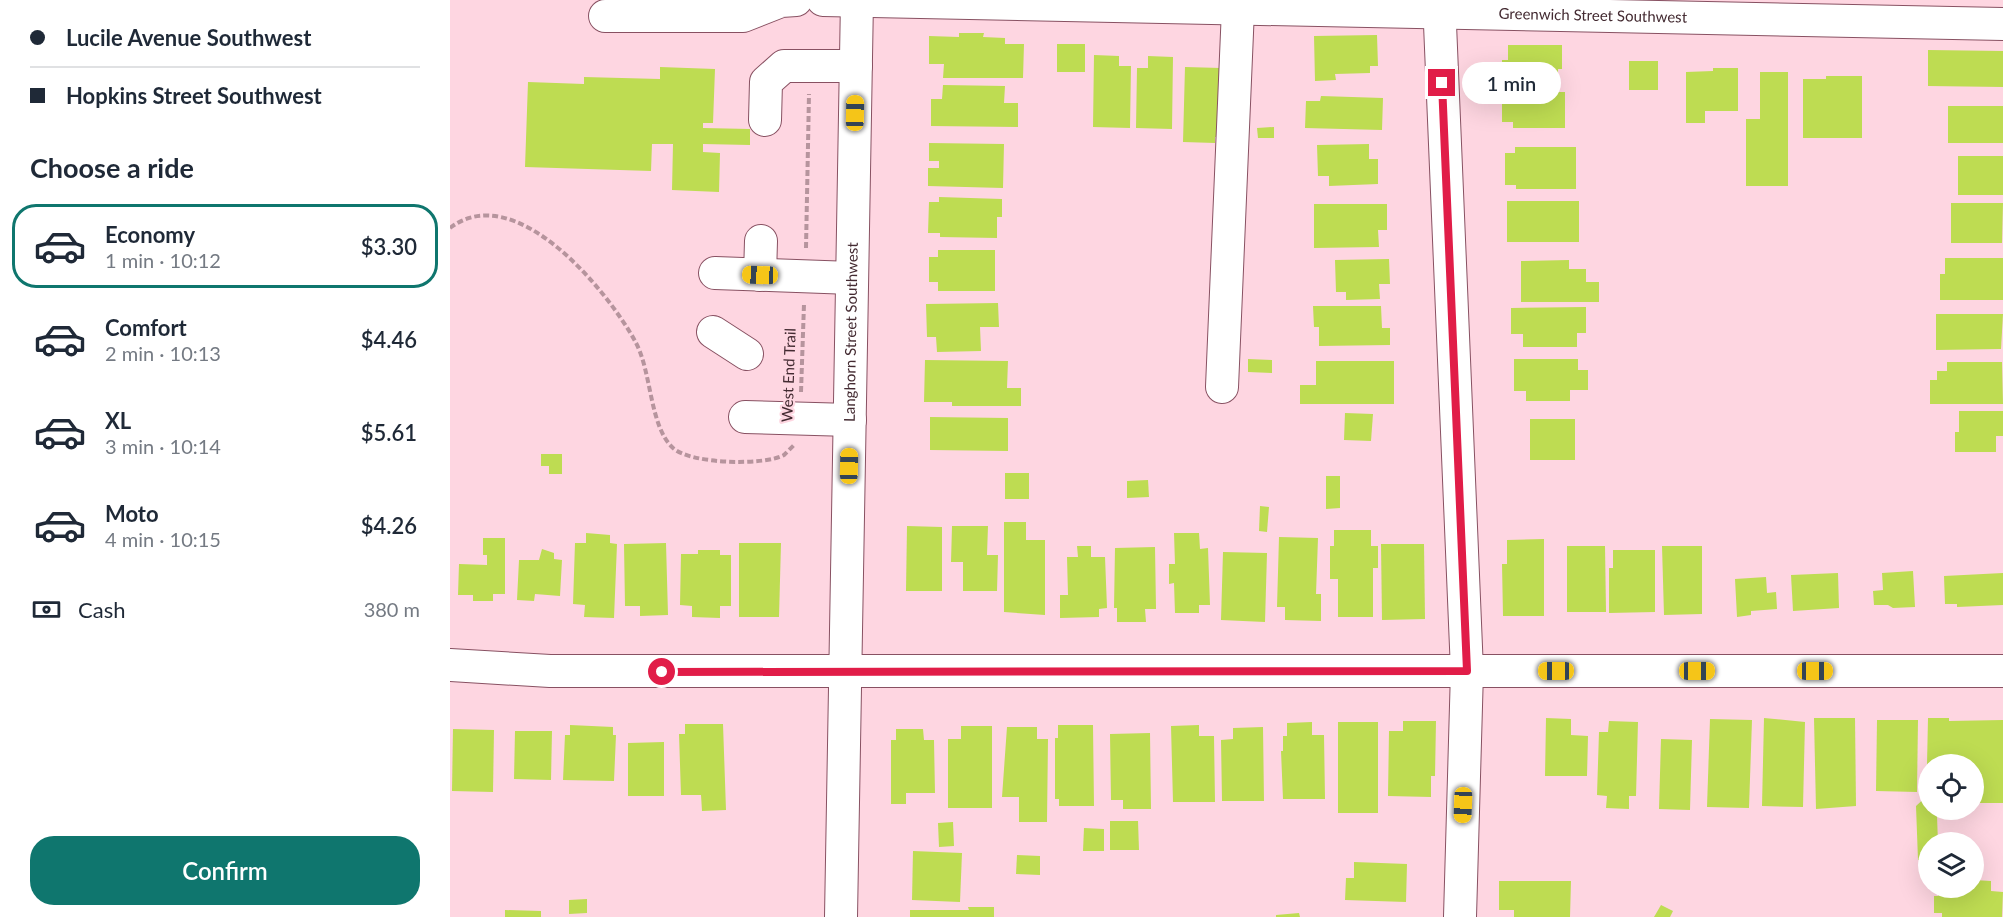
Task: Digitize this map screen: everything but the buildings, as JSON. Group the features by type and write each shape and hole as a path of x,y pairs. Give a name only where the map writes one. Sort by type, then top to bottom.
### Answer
{"street":[{"path":"605,16 694,18 743,16 781,1 796,0"},
{"name":"Greenwich Street Southwest","path":"823,0 1238,9 1439,6 1840,10 2003,24"},
{"name":"Langhorn Street Southwest","path":"841,917 857,1"},
{"path":"1439,6 1467,671 1460,917"},
{"path":"1222,387 1238,9"},
{"path":"765,120 766,82 784,66 856,66"},
{"path":"760,275 761,241"},
{"path":"715,273 852,278"},
{"path":"712,332 747,354"},
{"path":"745,417 850,420"},
{"path":"450,665 549,671 2003,671"}],"path":[{"name":"West End Trail","path":"450,228 458,221 479,215 496,215 518,221 543,235 566,255 618,315 636,342 663,435 673,448 704,459 766,459 783,455 799,440 809,66"}],"route":[{"path":"662,672 1467,671 1442,83"}]}
